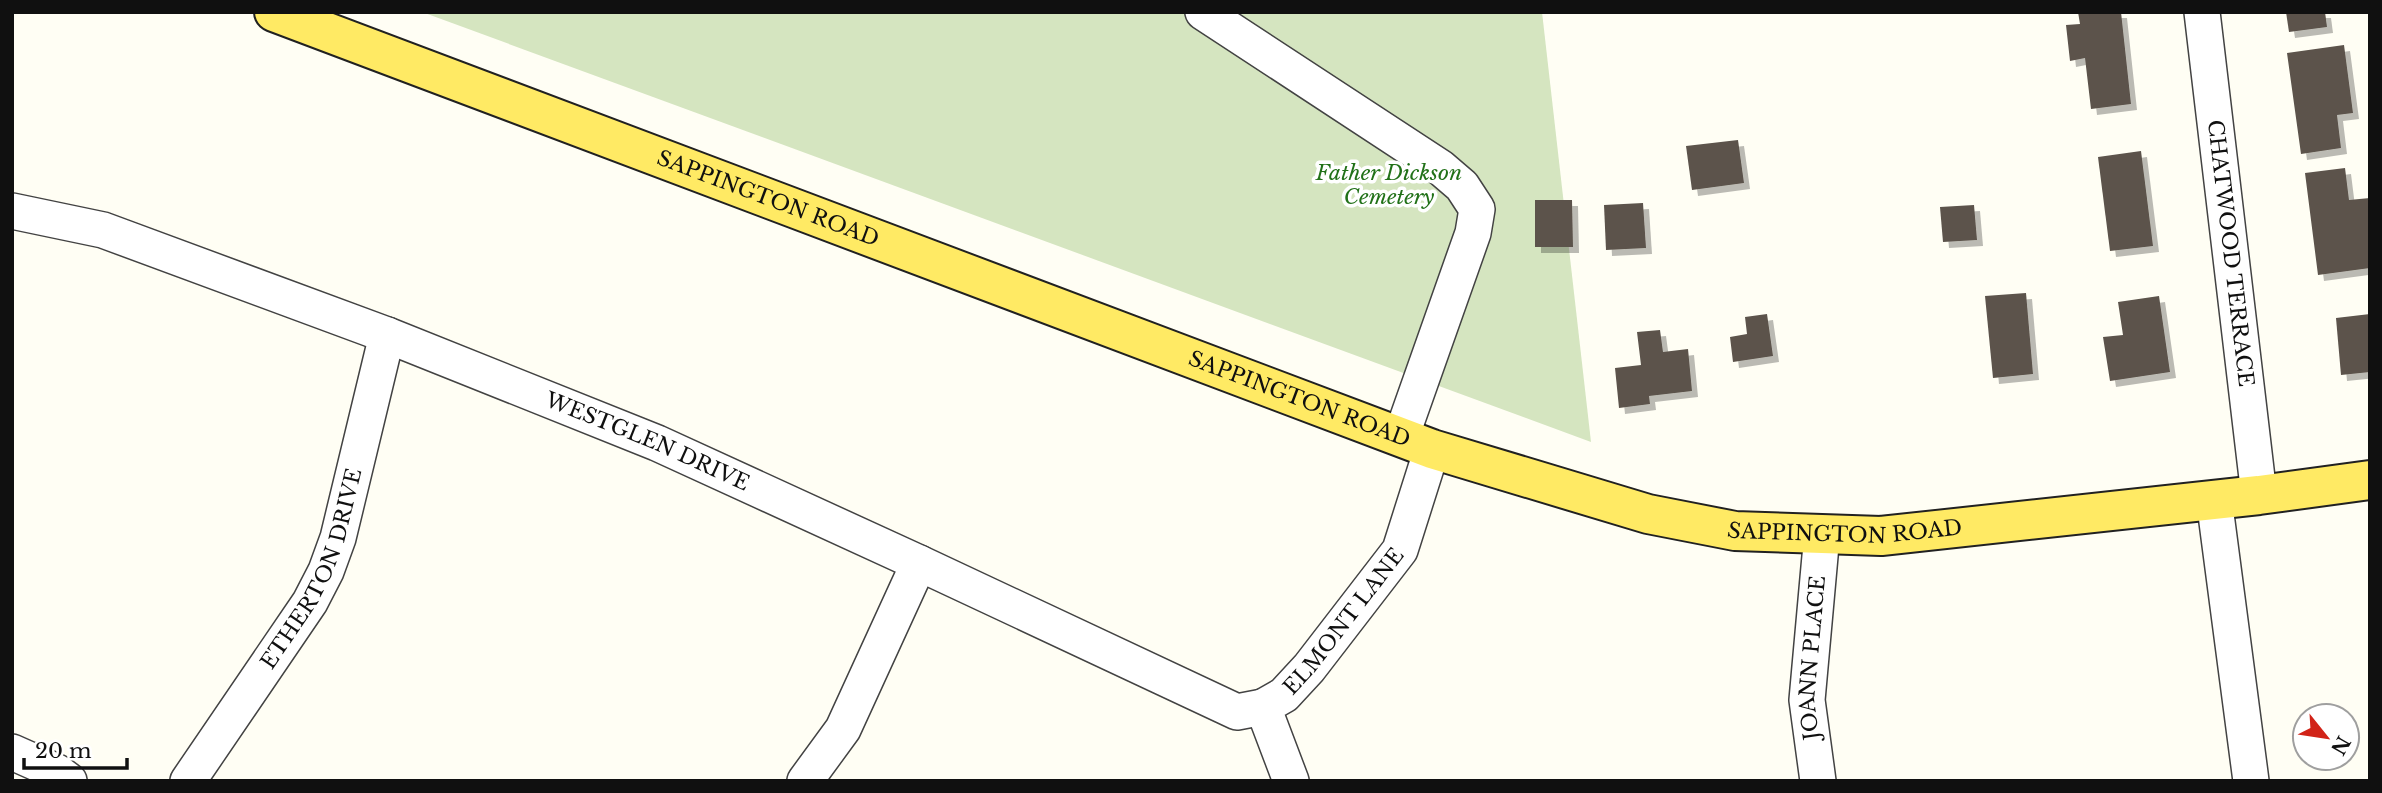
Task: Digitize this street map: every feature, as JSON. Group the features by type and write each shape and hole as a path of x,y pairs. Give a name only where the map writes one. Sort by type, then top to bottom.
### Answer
{"main road":[{"name":"SAPPINGTON ROAD","path":"281,14 1417,443 1648,514 1735,531 1881,536 2259,495 2370,480"}],"street":[{"name":"ELMONT LANE","path":"1203,12 1441,167 1462,187 1477,209 1474,233 1417,443 1400,550 1309,668 1284,695 1263,707 1292,781"},
{"name":"CHATWOOD TERRACE","path":"2202,12 2259,495"},
{"name":"WESTGLEN DRIVE","path":"12,211 103,230 387,335 657,443 1237,712 1263,707"},
{"name":"ETHERTON DRIVE","path":"188,781 310,602 326,571 338,538 387,335"},
{"path":"2214,499 2251,781"},
{"name":"JOANN PLACE","path":"1818,781 1807,700 1822,534"},
{"path":"805,781 844,729 919,563"},
{"path":"12,752 57,772 69,781"}],"green space":[{"name":"Father Dickson Cemetery","path":"422,12 1542,12 1591,442"}],"building":[{"path":"2078,12 2121,12 2131,104 2091,109 2085,58 2070,61 2066,25 2080,24"},
{"path":"2286,12 2325,12 2327,27 2289,32"},
{"path":"2344,45 2353,113 2337,115 2341,148 2301,154 2287,53"},
{"path":"1738,140 1744,183 1692,190 1686,146"},
{"path":"2141,151 2153,246 2110,251 2098,157"},
{"path":"2345,168 2349,200 2370,198 2370,268 2318,275 2305,173"},
{"path":"1535,200 1572,200 1573,247 1535,247"},
{"path":"1643,203 1646,248 1606,250 1604,205"},
{"path":"1974,205 1977,240 1943,242 1940,207"},
{"path":"2026,293 2033,374 1993,378 1985,296"},
{"path":"2159,296 2170,372 2110,381 2103,337 2123,335 2118,302"},
{"path":"1767,314 1773,356 1733,362 1730,337 1747,334 1745,317"},
{"path":"2370,314 2370,372 2341,375 2336,318"},
{"path":"1660,330 1663,352 1688,349 1692,391 1649,396 1650,404 1619,408 1615,368 1641,365 1637,332"}]}
